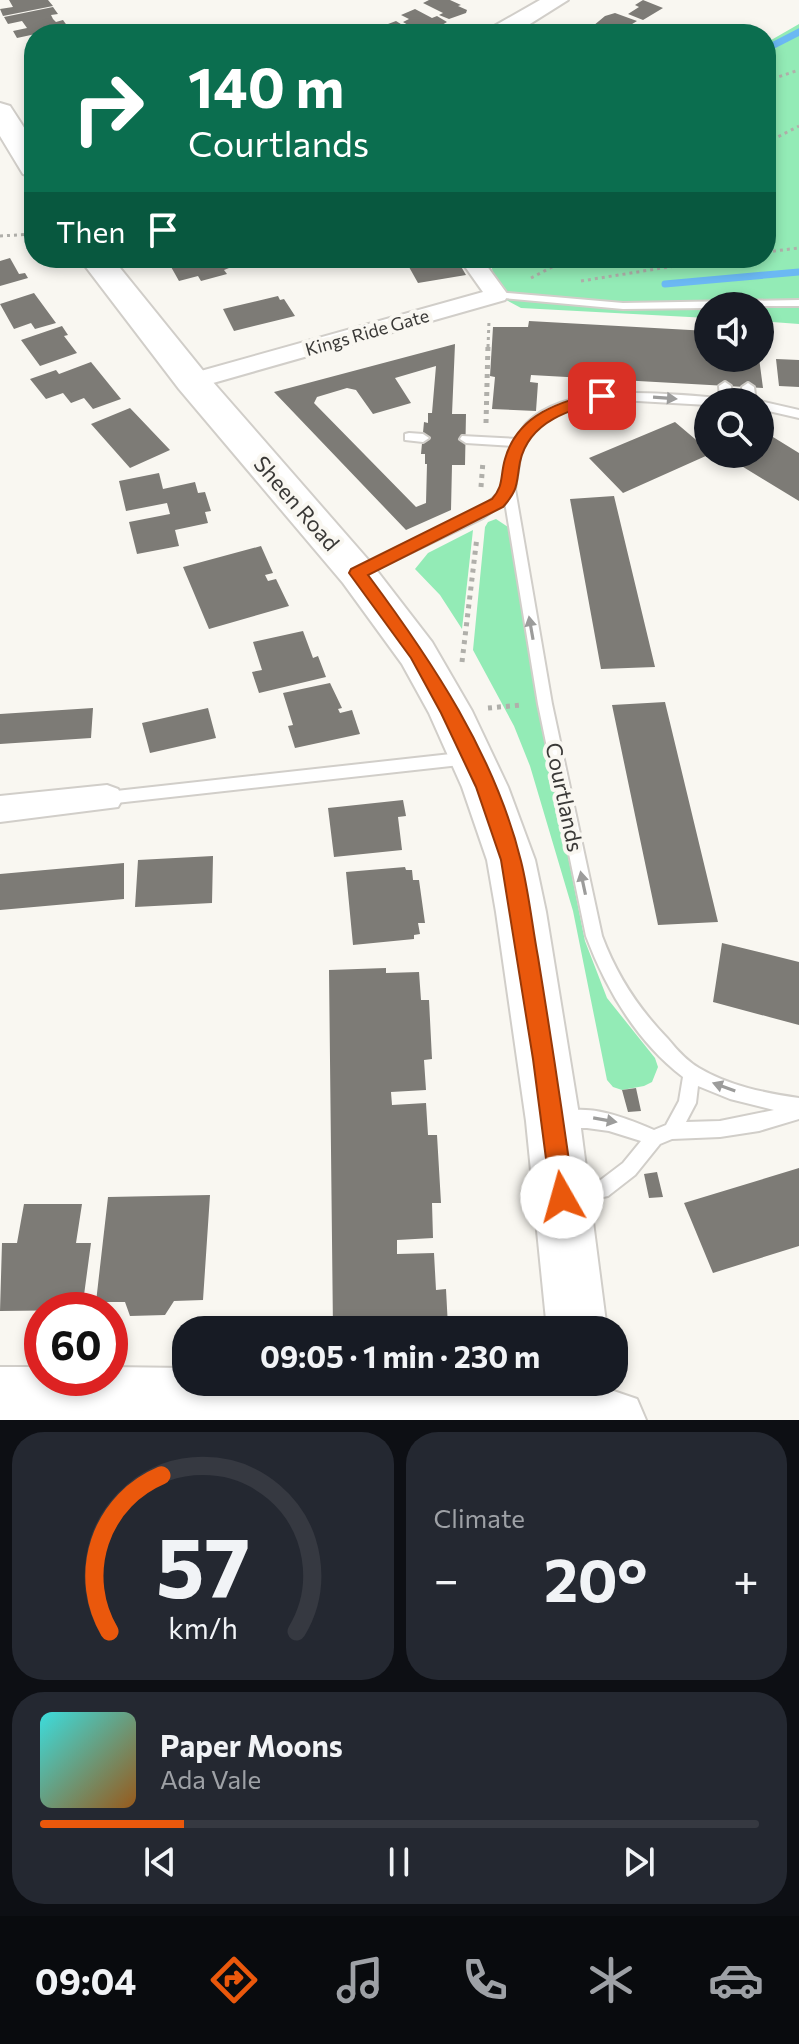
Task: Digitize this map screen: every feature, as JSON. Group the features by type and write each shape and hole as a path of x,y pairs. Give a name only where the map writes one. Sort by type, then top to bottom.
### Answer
{"main road":[{"path":"0,112 24,151"},
{"name":"Sheen Road","path":"103,268 192,381 357,573 417,653 472,758 511,860 553,1121 575,1316"},
{"path":"0,1396 499,1398 593,1408"}],"street":[{"path":"515,24 557,0"},
{"path":"477,268 497,295"},
{"name":"Kings Ride Gate","path":"192,381 497,295"},
{"path":"0,809 107,798"}],"lane":[{"path":"497,295 623,306 799,303"},
{"name":"Courtlands","path":"694,400 624,395 582,400 546,415 529,428 519,443 509,475 509,489 545,704 594,936 604,965 621,998 692,1074 754,1098 799,1108"},
{"path":"774,408 799,414"},
{"path":"409,437 423,438"},
{"path":"466,439 519,443"},
{"path":"357,573 479,515 497,503 509,489"},
{"path":"107,798 472,758"},
{"path":"672,1131 687,1103 692,1074"},
{"name":"Courtlands","path":"562,1197 602,1190 629,1169 654,1138 672,1131 720,1129 759,1123 799,1108"},
{"path":"553,1121 592,1118 617,1122 654,1138"}],"path":[{"path":"776,78 799,70"},
{"path":"776,138 799,126"},
{"path":"0,236 24,235"},
{"path":"776,251 799,248"},
{"path":"576,281 660,268"},
{"path":"450,711 545,704"}],"green space":[{"path":"799,24 799,324 774,322 774,292 694,292 694,317 521,308 497,295 492,268 776,268 776,37"},
{"path":"496,519 508,527 533,681 585,941 607,998 655,1058 658,1067 652,1082 644,1086 622,1090 613,1087 607,1080 573,911 530,766 514,726 473,650 485,527"},
{"path":"473,530 462,629 440,595 415,569 428,553"}],"building":[{"path":"9,0 48,0 53,6 3,16 0,9 13,7"},
{"path":"450,0 467,10 449,19 423,3"},
{"path":"643,0 663,8 643,20 628,14"},
{"path":"53,7 58,14 51,15 53,19 56,22 63,20 66,24 24,24 22,21 8,24 4,17"},
{"path":"415,9 447,22 406,24 403,22 409,19 401,15"},
{"path":"615,13 637,21 632,24 595,24"},
{"path":"24,29 24,36 17,38 13,31"},
{"path":"10,258 19,274 25,273 28,278 0,286 0,261"},
{"path":"172,268 229,268 224,270 227,274 201,281 198,276 179,281"},
{"path":"410,268 462,268 466,275 418,283"},
{"path":"34,293 56,323 35,329 31,323 14,329 0,304"},
{"path":"278,296 280,300 284,299 295,316 234,331 223,309"},
{"path":"529,321 694,330 694,372 761,372 763,388 531,375 530,382 538,383 536,411 492,409 495,377 490,376 493,327 528,327"},
{"path":"62,326 68,335 64,336 77,353 40,366 21,340"},
{"path":"455,344 452,414 466,414 465,465 452,465 451,510 406,530 274,392","holes":["436,366 432,413 428,413 428,423 424,422 421,454 425,454 427,464 426,503 416,507 314,403 317,397 347,388 356,390 373,414 411,403 395,378"]},
{"path":"776,359 799,360 799,387 779,386"},
{"path":"91,362 121,399 93,409 84,398 71,403 63,393 46,399 30,379 56,370 59,374"},
{"path":"130,408 170,450 130,468 91,424"},
{"path":"675,422 694,438 694,461 623,493 589,458"},
{"path":"774,438 799,453 799,501 745,468 774,468"},
{"path":"159,473 163,489 195,482 198,493 205,492 211,511 205,512 208,523 175,530 179,546 137,554 129,522 170,514 167,503 126,511 119,481"},
{"path":"614,496 655,667 601,669 570,499"},
{"path":"261,546 273,573 265,575 268,581 276,579 289,606 209,629 183,567"},
{"path":"303,631 313,658 318,656 326,677 259,693 252,672 262,670 253,642"},
{"path":"330,683 342,708 338,709 340,713 352,710 360,734 295,748 288,726 293,725 283,693"},
{"path":"665,702 718,922 658,925 612,705"},
{"path":"93,708 91,738 0,744 0,714"},
{"path":"208,708 216,738 150,753 142,723"},
{"path":"403,800 406,816 398,817 402,850 334,857 328,808"},
{"path":"213,856 212,903 135,907 138,860"},
{"path":"124,863 124,899 0,910 0,874"},
{"path":"405,867 412,870 413,880 419,880 425,923 418,923 420,934 414,935 414,939 353,945 346,872"},
{"path":"722,943 799,962 799,1025 713,1002"},
{"path":"386,968 386,973 419,972 421,1000 429,1000 432,1059 424,1060 426,1090 391,1092 392,1105 426,1103 428,1135 437,1135 441,1203 432,1203 433,1238 397,1240 397,1254 434,1253 436,1290 446,1289 447,1316 333,1316 329,970"},
{"path":"636,1088 641,1111 628,1112 622,1090"},
{"path":"799,1168 799,1246 713,1273 684,1203"},
{"path":"657,1172 663,1197 649,1198 644,1174"},
{"path":"210,1195 203,1300 174,1301 165,1315 130,1316 128,1292 97,1292 108,1197"},
{"path":"24,1204 82,1204 76,1243 91,1243 84,1292 24,1292 24,1311 0,1311 2,1243 17,1243"}],"waterway":[{"path":"776,44 799,32"},
{"path":"665,284 799,272"}],"route":[{"path":"562,1197 544,1059 511,860 485,787 450,711 417,653 357,573 479,515 497,503 509,489 513,458 529,428 562,406 602,396"}]}
